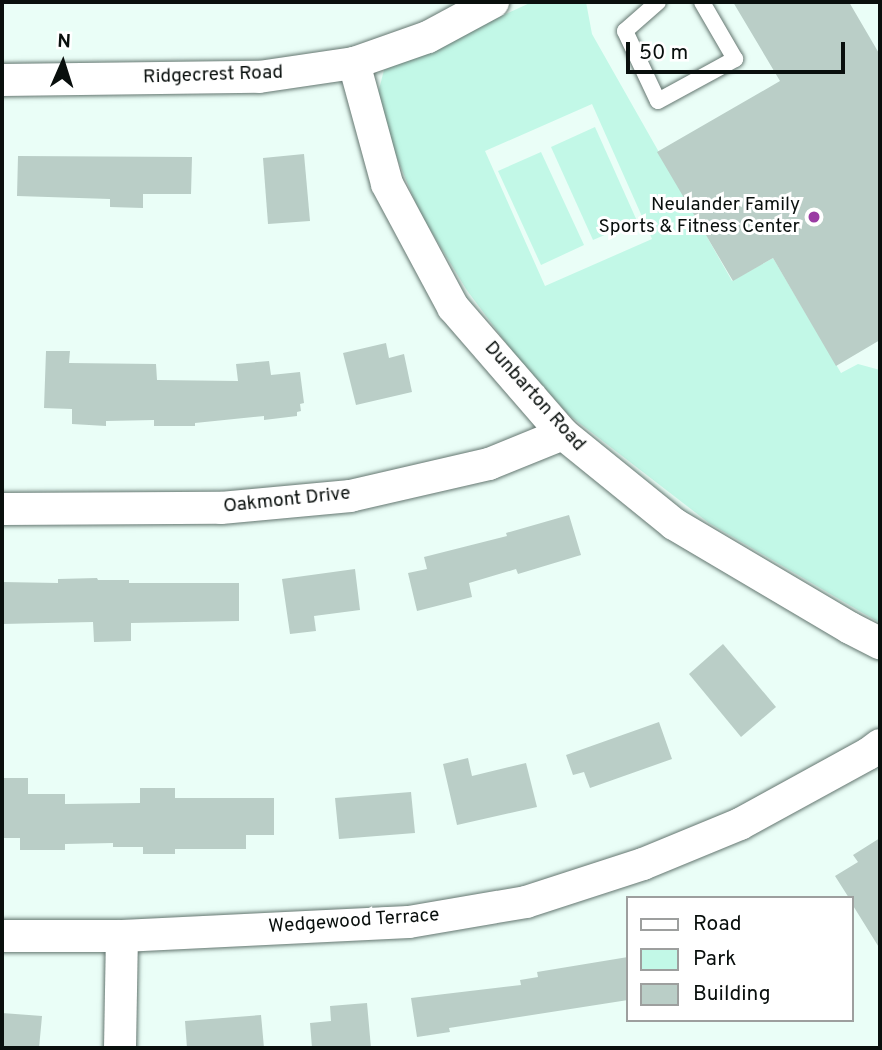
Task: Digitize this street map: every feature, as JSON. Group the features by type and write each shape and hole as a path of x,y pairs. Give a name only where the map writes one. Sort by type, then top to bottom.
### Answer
{"street":[{"name":"Ridgecrest Road","path":"2,80 259,77 354,63 428,37 493,2"},
{"name":"Dunbarton Road","path":"354,63 387,184 453,307 563,435 674,524 880,643"},
{"name":"Oakmont Drive","path":"2,509 221,508 350,496 489,464 563,435"},
{"name":"Wedgewood Terrace","path":"2,936 122,936 409,922 526,902 643,864 740,824 880,745"},
{"path":"120,1048 122,936"}],"lane":[{"path":"658,2 625,31 658,101 734,60 702,2"}],"green space":[{"path":"532,2 586,2 592,34 732,281 773,258 841,373 858,364 880,370 880,623 709,523 569,415 515,355 466,289 419,211 375,105 384,70","holes":["592,104 652,239 545,286 485,151"]},
{"path":"595,127 637,221 593,240 551,147"},
{"path":"541,152 584,245 541,265 498,171"}],"building":[{"path":"733,2 849,2 880,55 880,340 836,366 773,258 733,281 657,152 780,81"},
{"path":"304,154 310,221 268,224 263,158"},
{"path":"18,156 192,157 191,194 143,194 143,208 110,207 110,199 17,196"},
{"path":"386,343 389,358 404,354 412,392 356,405 343,353"},
{"path":"46,351 70,351 69,363 156,364 157,380 238,381 236,364 269,361 271,375 300,372 304,403 300,404 301,411 297,412 297,416 264,420 264,416 195,423 195,426 154,426 154,420 106,421 106,426 72,424 72,409 44,408"},
{"path":"569,515 581,555 518,574 516,569 469,583 472,597 417,611 408,573 427,569 424,557 507,536 506,533"},
{"path":"355,569 360,610 314,616 316,631 290,634 282,579"},
{"path":"58,579 129,580 129,583 239,583 239,621 131,623 131,641 94,642 93,622 2,624 2,582 58,583"},
{"path":"723,644 776,707 741,737 689,674"},
{"path":"659,722 672,759 590,788 584,772 573,775 566,755"},
{"path":"468,758 472,776 526,763 537,807 457,825 443,764"},
{"path":"2,778 28,778 28,794 65,794 65,804 140,803 140,788 175,788 175,798 274,798 274,835 246,835 246,849 175,849 175,854 143,854 143,847 113,847 113,843 65,844 65,850 20,850 20,838 2,838"},
{"path":"411,792 415,833 339,839 335,798"},
{"path":"880,838 880,949 854,907 854,896 848,896 835,876 858,862 853,855"},
{"path":"626,957 626,1000 449,1028 450,1032 417,1037 411,998 521,985 520,980 538,977 537,972"},
{"path":"367,1003 371,1048 312,1048 310,1023 331,1021 330,1006"},
{"path":"2,1013 42,1016 39,1048 2,1048"},
{"path":"261,1015 264,1048 187,1048 185,1021"}],"place":[{"name":"Neulander Family Sports & Fitness Center","path":"814,217"}]}
